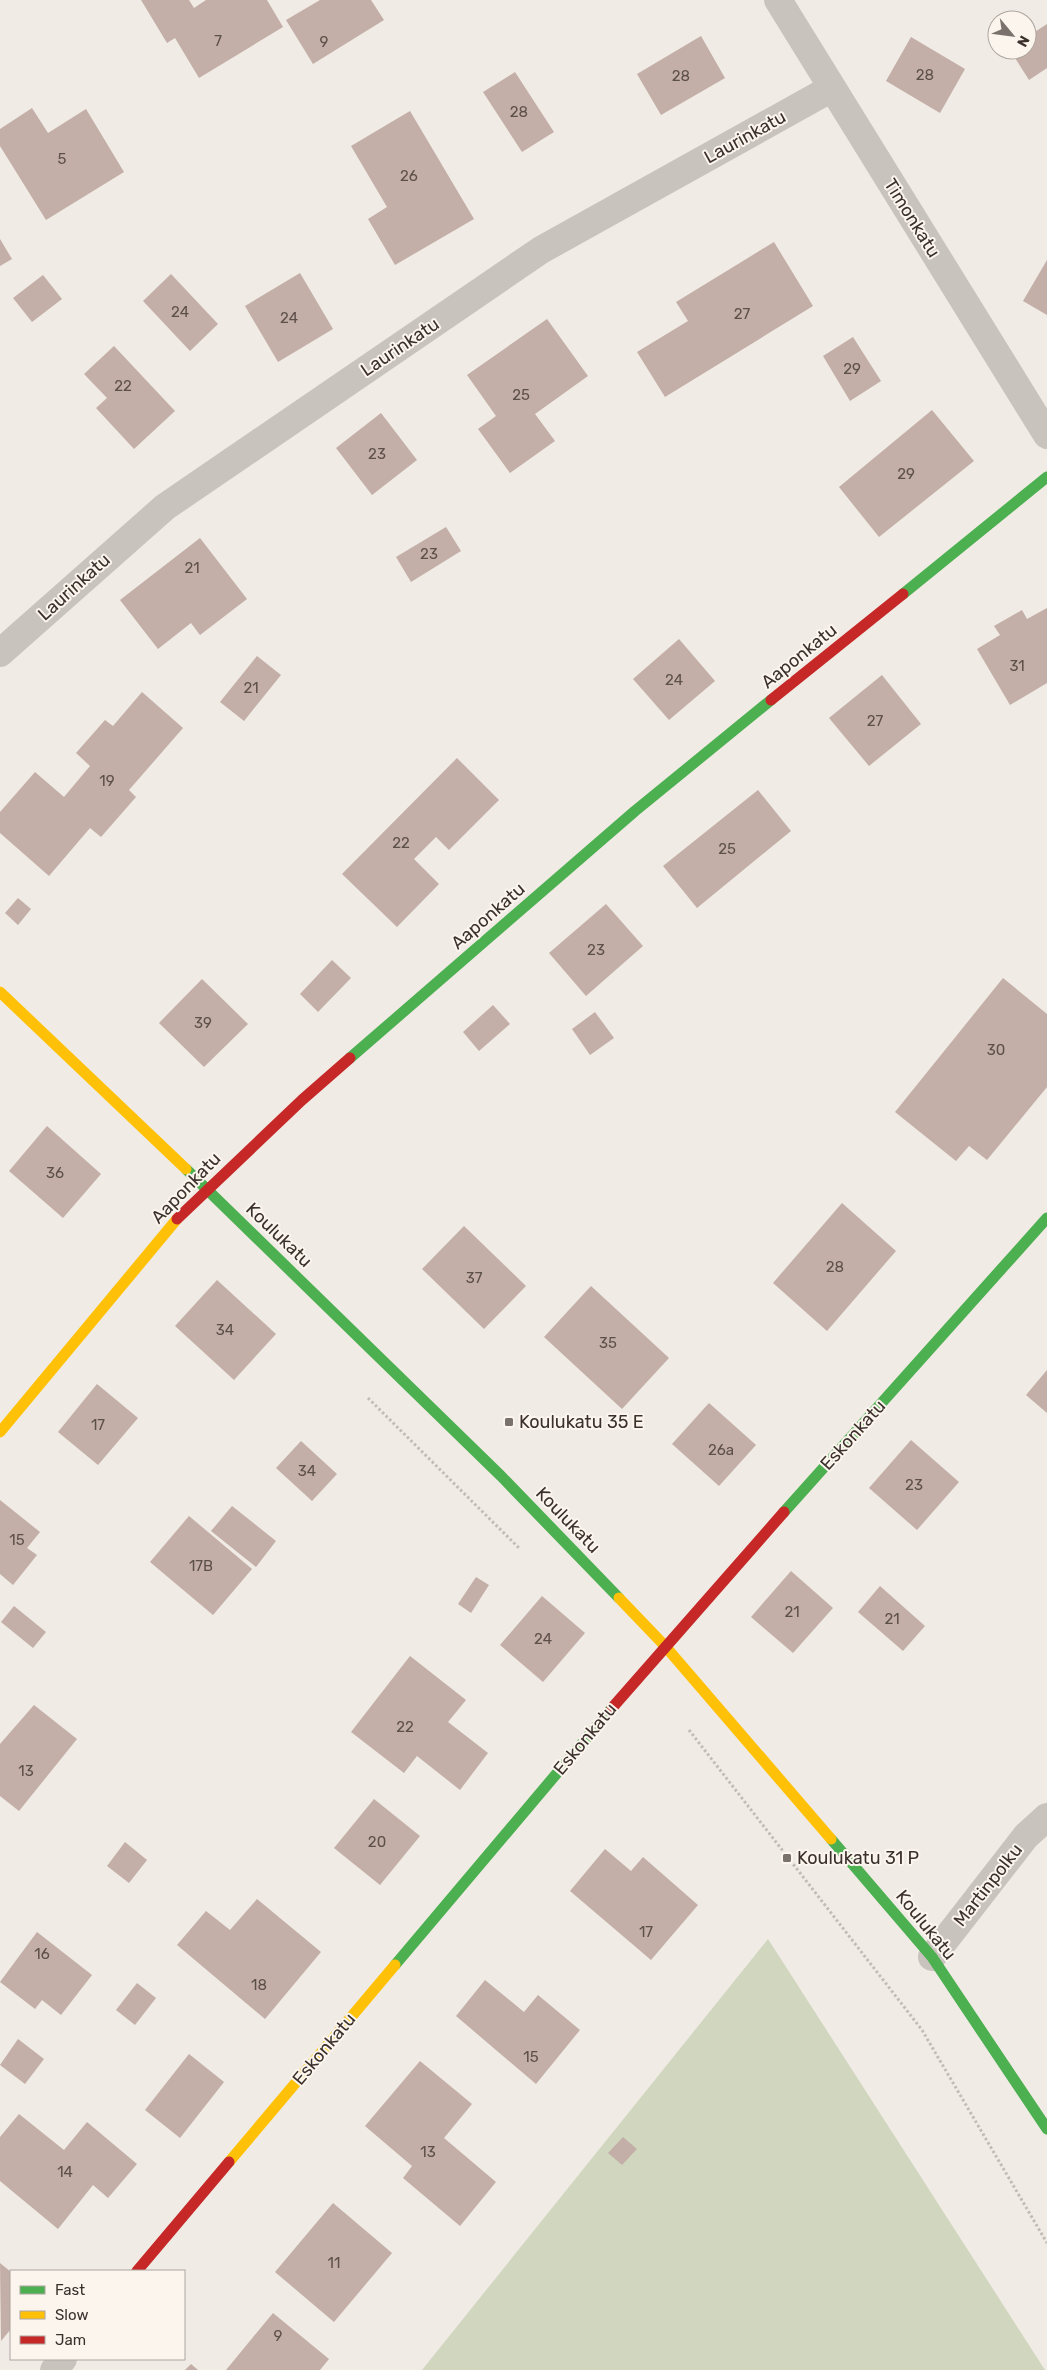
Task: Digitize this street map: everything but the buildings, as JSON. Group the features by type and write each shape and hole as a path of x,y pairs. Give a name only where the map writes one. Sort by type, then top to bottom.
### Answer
{"street":[{"name":"Timonkatu","path":"778,0 1047,435"},
{"name":"Laurinkatu","path":"0,653 165,507 533,256 832,88"},
{"name":"Aaponkatu","path":"0,1432 182,1213 302,1100 635,811 1047,477"},
{"name":"Koulukatu","path":"0,992 207,1189 501,1476 665,1646 932,1956 1047,2129"},
{"name":"Eskonkatu","path":"138,2270 665,1646 1047,1218"},
{"name":"Martinpolku","path":"932,1956 1026,1836 1047,1816"},
{"path":"54,2370 62,2360"}],"path":[{"path":"366,1396 522,1551"},
{"path":"685,1725 922,2030 1047,2243"}],"green space":[{"path":"768,1939 1045,2370 422,2370"}],"traffic: fast":[{"path":"903,594 1047,477"},
{"path":"350,1058 635,811 771,700"},
{"path":"186,1169 501,1476 619,1598"},
{"path":"784,1512 1047,1218"},
{"path":"395,1965 612,1708"},
{"path":"831,1839 932,1957 1047,2129"}],"traffic: slow":[{"path":"0,992 186,1169"},
{"path":"0,1432 177,1219"},
{"path":"619,1598 665,1646 831,1839"},
{"path":"229,2162 395,1965"}],"traffic: jam":[{"path":"771,700 903,594"},
{"path":"177,1219 302,1100 350,1058"},
{"path":"612,1708 784,1512"},
{"path":"138,2270 229,2162"}],"place":[{"name":"Koulukatu 35 E","path":"509,1422"},
{"name":"Koulukatu 31 P","path":"787,1858"}]}
